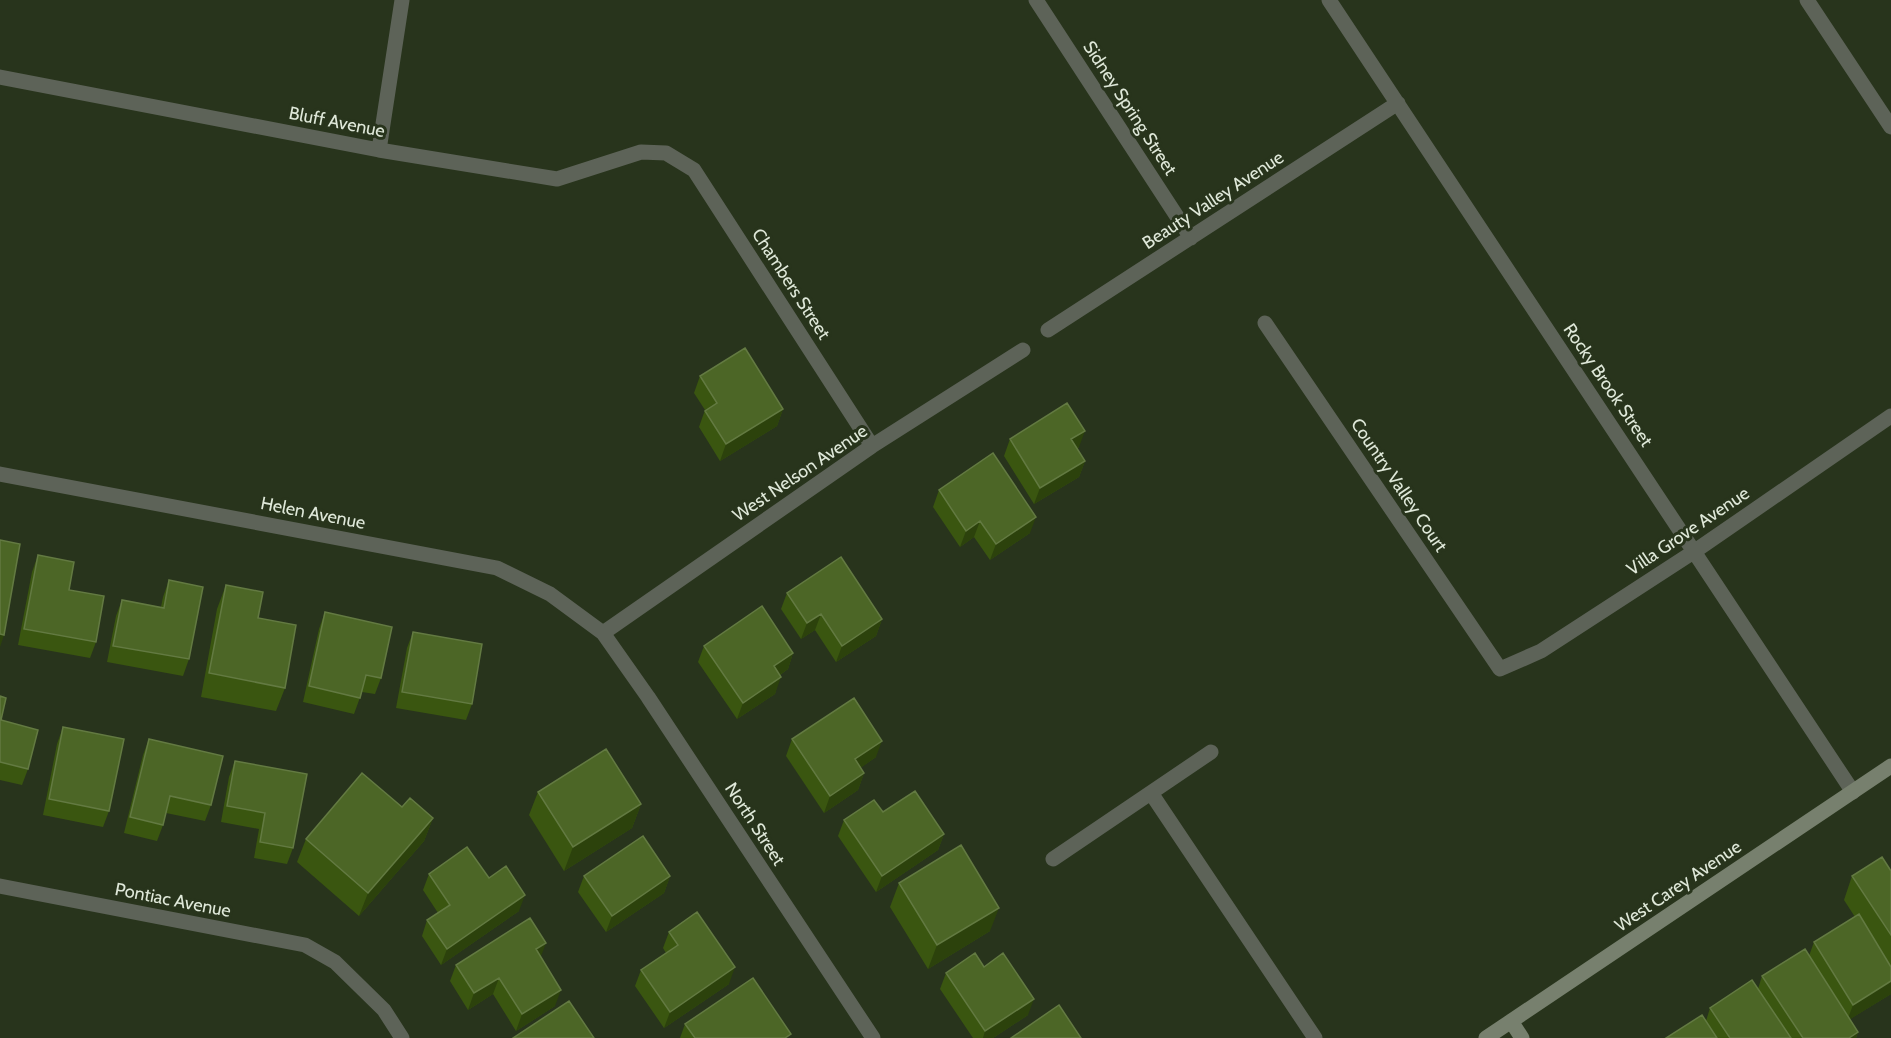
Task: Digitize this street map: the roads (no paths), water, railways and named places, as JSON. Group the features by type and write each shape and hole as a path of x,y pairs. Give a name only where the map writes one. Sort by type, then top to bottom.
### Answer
{"main road":[{"name":"West Carey Avenue","path":"1486,1038 1891,766"},
{"path":"1512,1021 1522,1038"}],"street":[{"path":"379,150 402,0"},
{"name":"Sidney Spring Street","path":"1036,0 1191,238"},
{"name":"Rocky Brook Street","path":"1329,0 1853,792"},
{"path":"1807,0 1891,127"},
{"name":"Bluff Avenue","path":"0,77 379,150 557,179 641,152 666,153"},
{"name":"Beauty Valley Avenue","path":"1048,330 1398,103"},
{"name":"Chambers Street","path":"666,153 694,170 872,446"},
{"name":"Country Valley Court","path":"1265,323 1500,669"},
{"name":"West Nelson Avenue","path":"603,633 872,446 1023,350"},
{"name":"Villa Grove Avenue","path":"1500,669 1541,651 1695,552 1891,416"},
{"name":"Helen Avenue","path":"0,474 496,568 550,594 603,633"},
{"name":"North Street","path":"603,633 873,1038"},
{"path":"1053,859 1211,752"},
{"path":"1151,793 1315,1038"},
{"name":"Pontiac Avenue","path":"0,886 306,945 335,962 384,1010 402,1038"}]}
